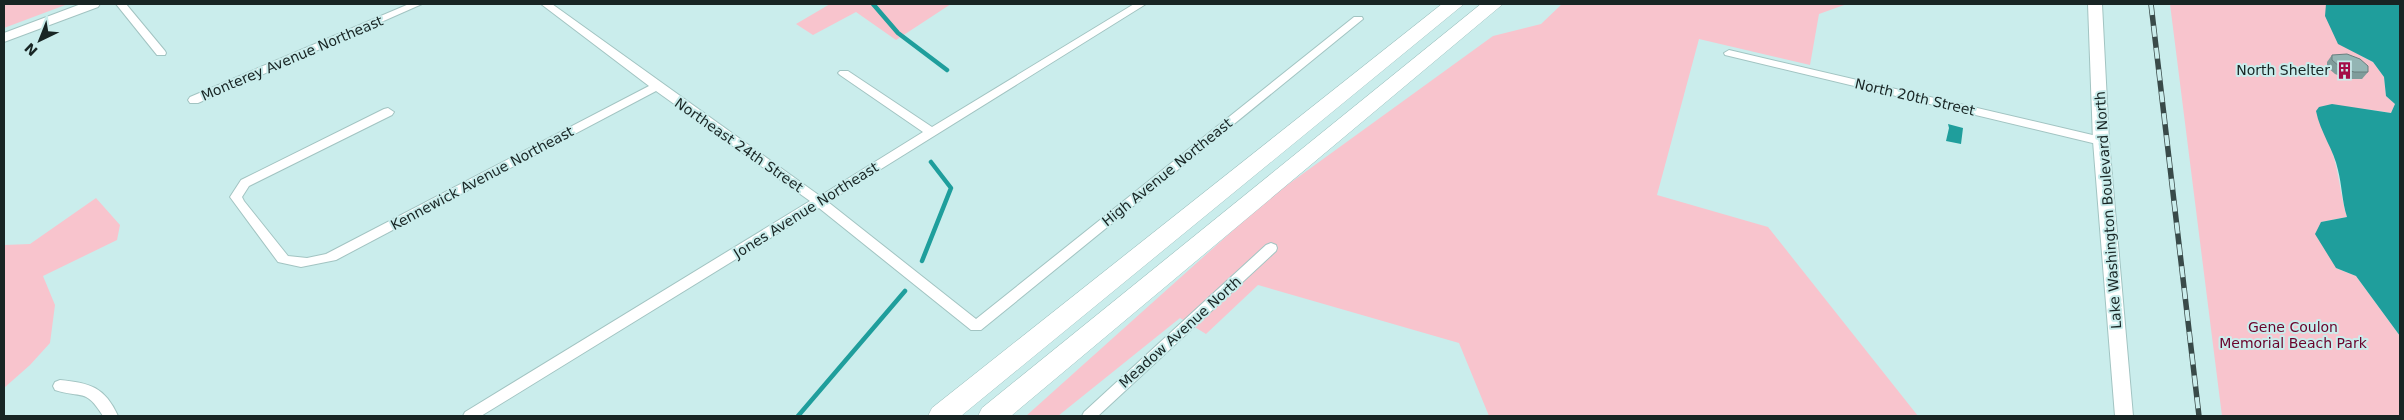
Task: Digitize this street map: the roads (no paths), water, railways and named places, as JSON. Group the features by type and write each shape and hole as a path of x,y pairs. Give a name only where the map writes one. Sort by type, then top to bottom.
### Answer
{"highway":[{"path":"942,416 1454,4"},
{"path":"992,416 1492,4"}],"street":[{"path":"4,38 93,4"},
{"path":"121,4 161,53"},
{"name":"Monterey Avenue Northeast","path":"194,100 417,4"},
{"name":"Northeast 24th Street","path":"546,4 820,202 976,326"},
{"name":"Jones Avenue Northeast","path":"470,416 1141,4"},
{"name":"Lake Washington Boulevard North","path":"2095,4 2101,141 2124,416"},
{"name":"High Avenue Northeast","path":"976,326 1358,19"},
{"name":"North 20th Street","path":"1729,54 2101,141"},
{"path":"844,73 932,133"},
{"name":"Kennewick Avenue Northeast","path":"388,112 256,176 240,189 236,197 238,203 278,255 292,263 305,263 331,257 657,86"},
{"name":"Meadow Avenue North","path":"1088,416 1272,248"},
{"path":"60,386 88,389 100,398 112,416"}],"water":[{"path":"2326,4 2400,4 2400,336 2356,276 2336,268 2315,234 2321,222 2347,217 2336,163 2316,111 2319,107 2332,104 2391,113 2395,104 2386,96 2384,77 2373,62 2338,44 2325,16"},
{"path":"1948,124 1963,128 1961,144 1946,141"}],"waterway":[{"path":"873,4 898,33 947,70"},
{"path":"922,261 951,188 931,162"},
{"path":"798,416 905,291"}],"railway":[{"path":"2151,4 2199,416"}],"place":[{"name":"North Shelter","path":"2344,70"}],"park label":[{"name":"Gene Coulon Memorial Beach Park","path":"2293,336"}]}
